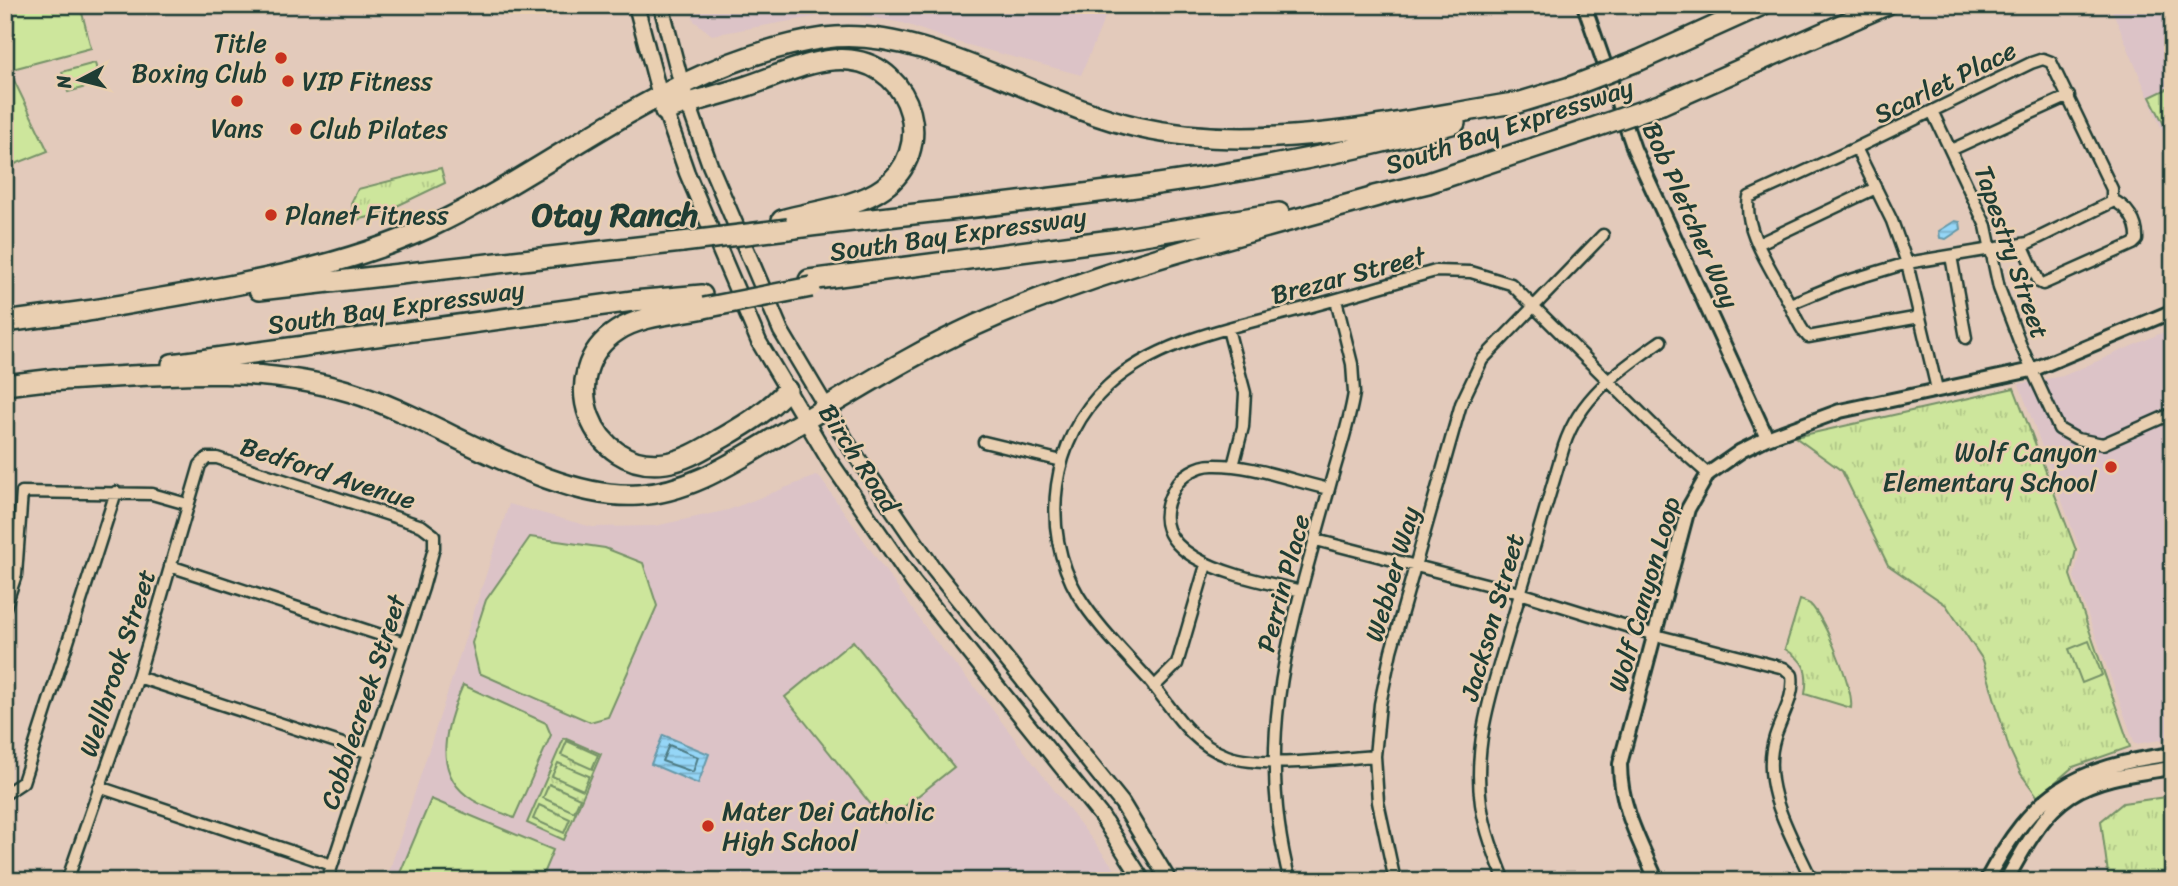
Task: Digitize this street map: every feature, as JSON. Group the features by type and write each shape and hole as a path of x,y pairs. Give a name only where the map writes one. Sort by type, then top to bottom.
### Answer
{"highway":[{"name":"South Bay Expressway","path":"5,322 687,242 785,224 1244,170 1397,139 1570,87 1640,60 1762,5"},
{"name":"South Bay Expressway","path":"5,386 633,301 703,301 810,283 830,277 1119,239 1385,194 1508,158 1662,104 1886,5"},
{"path":"685,95 716,69 800,43 856,36 911,44 1115,122 1203,137 1248,138 1333,131 1521,102"},
{"path":"83,312 296,271 385,245 425,229 494,195 663,104 685,95 840,59 872,66 898,86 910,108 914,132 909,155 896,177 868,196 785,224"},
{"path":"45,381 228,373 309,382 388,405 572,487 623,496 661,492 695,482 919,353 1038,299 1127,268 1385,194"},
{"path":"703,301 633,323 611,335 599,348 587,370 583,396 589,421 603,442 632,460 656,464 672,462 691,455 769,411 787,390"}],"main road":[{"name":"Birch Road","path":"636,5 663,104 687,173 759,342 805,420 913,582 1102,817 1143,881"},
{"name":"Birch Road","path":"661,5 685,95 710,165 781,331 826,408 933,568 1122,803 1169,881"}],"street":[{"name":"Bob Pletcher Way","path":"1584,5 1634,149 1767,439"},
{"name":"Scarlet Place","path":"1920,317 1808,337 1800,328 1790,304 1771,273 1749,222 1749,197 2043,59 2051,62 2057,71 2112,189 2112,200"},
{"path":"1953,149 2069,96"},
{"name":"Tapestry Street","path":"1932,111 1953,149 1992,248 1999,288 2059,429 2077,439 2103,444 2173,413"},
{"path":"1856,149 1908,263 1937,389"},
{"path":"1760,243 1876,188"},
{"path":"1790,304 1842,283 1908,263 2022,244 2112,200 2124,205 2137,229 2137,240 2133,244 2043,284 2039,282 2022,244"},
{"name":"Webber Way","path":"1395,881 1381,818 1375,756 1382,690 1471,378 1482,360 1533,304 1603,235"},
{"path":"1951,256 1966,338"},
{"name":"Brezar Street","path":"1375,756 1247,761 1208,747 1179,721 1088,609 1069,577 1057,539 1054,508 1062,461 1078,424 1107,387 1145,358 1228,328 1435,271 1471,272 1511,284 1609,378 1656,428 1708,474"},
{"name":"Perrin Place","path":"1290,881 1277,816 1274,761 1278,691 1300,592 1354,393 1352,364 1336,300"},
{"name":"Wolf Canyon Loop","path":"1657,881 1627,814 1620,785 1622,746 1656,635 1688,509 1708,474 1741,451 1840,411 2032,370 2173,311"},
{"path":"1228,328 1245,393 1243,427 1233,466"},
{"name":"Jackson Street","path":"1505,881 1483,816 1480,759 1483,723 1520,593 1565,440 1584,405 1609,378 1661,341"},
{"path":"984,442 1062,461"},
{"name":"Wellbrook Street","path":"67,881 138,677 187,504 200,465 207,458"},
{"name":"Bedford Avenue","path":"207,458 217,458 422,526 434,535"},
{"path":"1300,592 1206,565 1174,543 1167,522 1167,507 1174,488 1198,467 1233,466 1329,489"},
{"path":"5,608 16,575 22,492 152,494 187,504"},
{"path":"5,794 23,782 116,492"},
{"name":"Cobblecreek Street","path":"327,881 405,643 434,548 434,535"},
{"path":"1316,540 1520,593 1656,635 1784,668 1792,674 1794,687 1774,738 1769,767 1772,792 1812,881"},
{"path":"1154,687 1177,664 1206,565"},
{"path":"170,566 405,643"},
{"path":"138,677 370,752"},
{"path":"1986,881 2024,819 2056,789 2078,777 2123,762 2173,754"},
{"path":"2006,881 2036,830 2063,798 2111,776 2173,768"},
{"path":"99,787 332,865"},
{"path":"5,879 12,881"}],"shaded area":[{"path":"690,5 1110,5 1081,75 953,41 903,23 841,12 712,35 694,21"},
{"path":"2110,5 2173,5 2173,156"},
{"name":"Wolf Canyon Elementary School","path":"2173,328 2173,738 2135,744 2074,577 2080,550 2019,384 2063,376"},
{"name":"Mater Dei Catholic High School","path":"818,475 932,637 985,700 1114,868 1120,881 386,881 509,504 592,527 655,526 728,510"}],"green space":[{"path":"29,5 80,5 91,48 9,70 48,151 5,168 5,12"},
{"path":"95,63 100,83 68,92 62,72"},
{"path":"2173,86 2173,142 2150,97"},
{"path":"441,168 445,183 378,215 356,220 351,203 358,189"},
{"path":"2014,388 2076,550 2070,575 2130,747 2073,767 2038,797 2021,774 2009,748 1983,660 1946,605 1888,565 1842,471 1795,437"},
{"path":"530,537 605,548 643,563 657,606 608,717 590,722 479,673 472,643 486,600"},
{"path":"1800,600 1810,604 1823,623 1843,670 1851,708 1805,694 1804,667 1785,649"},
{"path":"853,641 954,767 885,822 785,697"},
{"path":"2089,641 2102,675 2082,683 2069,649"},
{"path":"463,685 546,723 551,735 514,818 473,800 459,789 451,776 446,762 446,746 452,715"},
{"path":"564,738 601,754 564,840 527,823"},
{"path":"567,741 598,755 592,769 561,755"},
{"path":"558,763 589,776 583,790 552,776"},
{"path":"549,784 580,798 574,812 543,798"},
{"path":"2173,796 2173,881 2109,881 2101,821 2123,803"},
{"path":"431,799 553,850 540,881 418,881 400,873"},
{"path":"539,805 570,819 564,833 533,819"}],"water":[{"path":"1955,221 1960,222 1961,229 1946,239 1940,238 1939,231"},
{"path":"663,735 709,754 698,784 651,764"}],"place":[{"name":"Title Boxing Club","path":"281,58"},
{"name":"VIP Fitness","path":"288,81"},
{"name":"Vans","path":"237,101"},
{"name":"Club Pilates","path":"296,129"},
{"name":"Planet Fitness","path":"271,215"},
{"name":"Wolf Canyon Elementary School","path":"2111,467"},
{"name":"Mater Dei Catholic High School","path":"708,826"}],"district":[{"name":"Otay Ranch","path":"615,214"}]}
